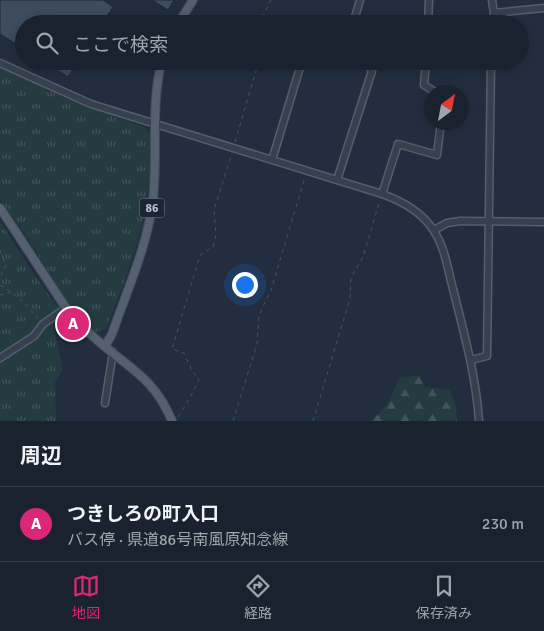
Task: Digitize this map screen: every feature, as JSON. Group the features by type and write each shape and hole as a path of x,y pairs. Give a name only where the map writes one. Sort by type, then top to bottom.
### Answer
{"main road":[{"path":"184,15 193,0"},
{"name":"86","path":"104,346 112,334 145,240 150,220 155,177 157,91 160,70"},
{"path":"0,208 66,308 78,323 138,372 162,401 174,421"}],"street":[{"path":"356,15 360,0"},
{"path":"429,15 430,0"},
{"path":"492,0 494,13 544,8"},
{"path":"0,63 15,70"},
{"path":"16,70 91,104 382,194 401,201 417,212 434,230 446,260 471,360 479,421"},
{"path":"272,160 299,70"},
{"path":"337,180 371,70"},
{"path":"424,85 425,70"},
{"path":"471,360 487,356 491,70"},
{"path":"382,194 398,144 437,155 440,130"},
{"path":"434,230 447,223 460,221 544,222"},
{"path":"0,358 34,336 43,324 66,308"},
{"path":"105,403 113,352"}],"path":[{"path":"264,15 271,0"},
{"path":"174,421 191,396 199,379 192,371 184,353 172,348 200,255 213,247 216,235 214,210 256,70"},
{"path":"233,421 257,344 259,315 270,290 307,171"},
{"path":"313,421 350,299 351,278 363,257 382,194"},
{"path":"0,250 6,266 0,276"},
{"path":"0,285 26,304 43,324"},
{"path":"0,295 12,292"}],"green space":[{"path":"0,68 90,108 144,127 150,134 149,184 144,217 130,266 106,329 94,332 65,299 32,245 0,199"},
{"path":"0,221 29,267 63,315 53,324 63,370 55,381 56,421 0,421"},
{"path":"419,376 425,387 450,390 456,406 457,421 371,421 387,405 400,377"}],"building":[{"path":"0,0 103,0 113,7 108,15 15,15 15,43 0,34"},
{"path":"152,0 174,0 168,10"},
{"path":"57,70 72,70 68,77"}],"place":[{"name":"つきしろの町入口","path":"73,324"}]}
